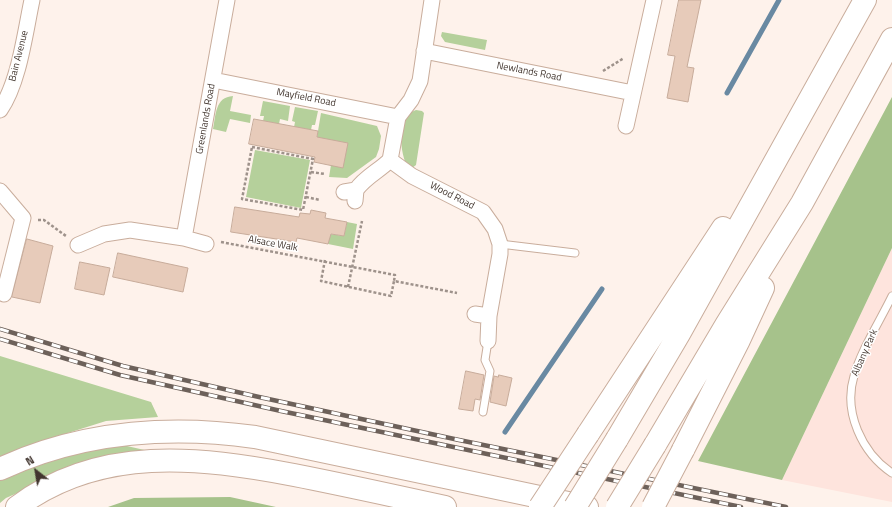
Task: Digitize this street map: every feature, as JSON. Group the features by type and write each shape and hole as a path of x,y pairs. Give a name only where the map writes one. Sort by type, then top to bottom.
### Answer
{"highway":[{"path":"575,507 679,334 865,0"},
{"path":"617,507 802,203 892,39"},
{"path":"540,507 658,326 810,99"},
{"path":"653,507 739,340 802,203"},
{"path":"0,469 39,454 95,438 121,434 154,432 216,432 255,437 587,507"},
{"path":"17,507 46,488 89,472 140,462 172,460 241,465 445,507"}],"street":[{"name":"Bain Avenue","path":"0,110 8,97 14,79 32,0"},
{"name":"Greenlands Road","path":"184,238 227,0"},
{"path":"351,194 361,182 390,160 398,117 411,100 420,81 432,0"},
{"path":"626,126 654,0"},
{"name":"Newlands Road","path":"424,51 633,93"},
{"name":"Mayfield Road","path":"213,80 398,117"},
{"name":"Wood Road","path":"390,160 412,176 483,212 495,229 500,244 482,315 488,342"},
{"path":"0,191 23,218 4,294"},
{"path":"78,245 104,234 130,230 212,243"}],"lane":[{"path":"500,244 575,253"},
{"name":"Albany Park","path":"892,296 856,369 851,392 854,420 860,437 872,455 892,472"},
{"path":"483,412 490,370 485,360 488,342"}],"path":[{"path":"587,84 595,76 644,45"},
{"path":"252,147 313,159 306,197 303,210 242,199 252,147"},
{"path":"311,172 325,174"},
{"path":"306,197 320,200"},
{"path":"23,218 44,220 78,245"},
{"path":"348,287 362,221"},
{"name":"Alsace Walk","path":"212,243 325,260 395,275 394,281 457,293"},
{"path":"325,260 321,282 391,296 394,281"}],"shaded area":[{"path":"892,248 892,502 782,480"}],"green space":[{"path":"442,32 487,40 485,50 445,42 441,36"},
{"path":"233,96 230,111 251,115 250,123 230,119 226,132 213,129 217,108 220,103 227,97"},
{"path":"892,97 892,248 782,480 698,461"},
{"path":"263,101 290,106 288,121 280,119 279,124 263,121 264,116 260,116"},
{"path":"295,107 318,111 315,125 312,125 311,130 294,127 295,122 292,121"},
{"path":"416,110 424,113 416,165 412,168 406,164 404,158 401,134 405,119 410,113"},
{"path":"321,113 377,126 381,136 376,157 347,178 329,177 331,165 317,137"},
{"path":"255,150 310,160 301,208 246,197"},
{"path":"347,222 357,224 353,249 328,244 330,234 344,236"},
{"path":"0,356 151,402 158,417 106,421 52,438 0,461"},
{"path":"118,444 149,451 72,469 6,498 0,503 0,480 44,462"},
{"path":"230,497 276,507 108,507 134,498"}],"building":[{"path":"679,0 701,0 687,67 694,68 688,102 667,98 675,56 668,55"},
{"path":"254,119 318,131 317,137 348,143 343,168 314,162 315,157 249,144"},
{"path":"235,207 299,217 300,213 310,214 311,210 326,213 325,218 347,222 344,236 331,234 328,244 297,238 296,242 231,232"},
{"path":"27,239 53,246 40,303 12,297"},
{"path":"118,253 188,268 183,292 113,277"},
{"path":"80,262 110,268 104,295 75,289"},
{"path":"466,371 484,375 480,400 475,399 473,411 459,409"},
{"path":"499,375 512,378 506,406 490,402 494,376 498,377"}],"waterway":[{"path":"727,93 779,0"},
{"path":"505,432 602,289"}],"railway":[{"path":"0,329 123,366 259,397 459,440 786,507"},
{"path":"0,339 120,375 281,411 741,507"}]}
